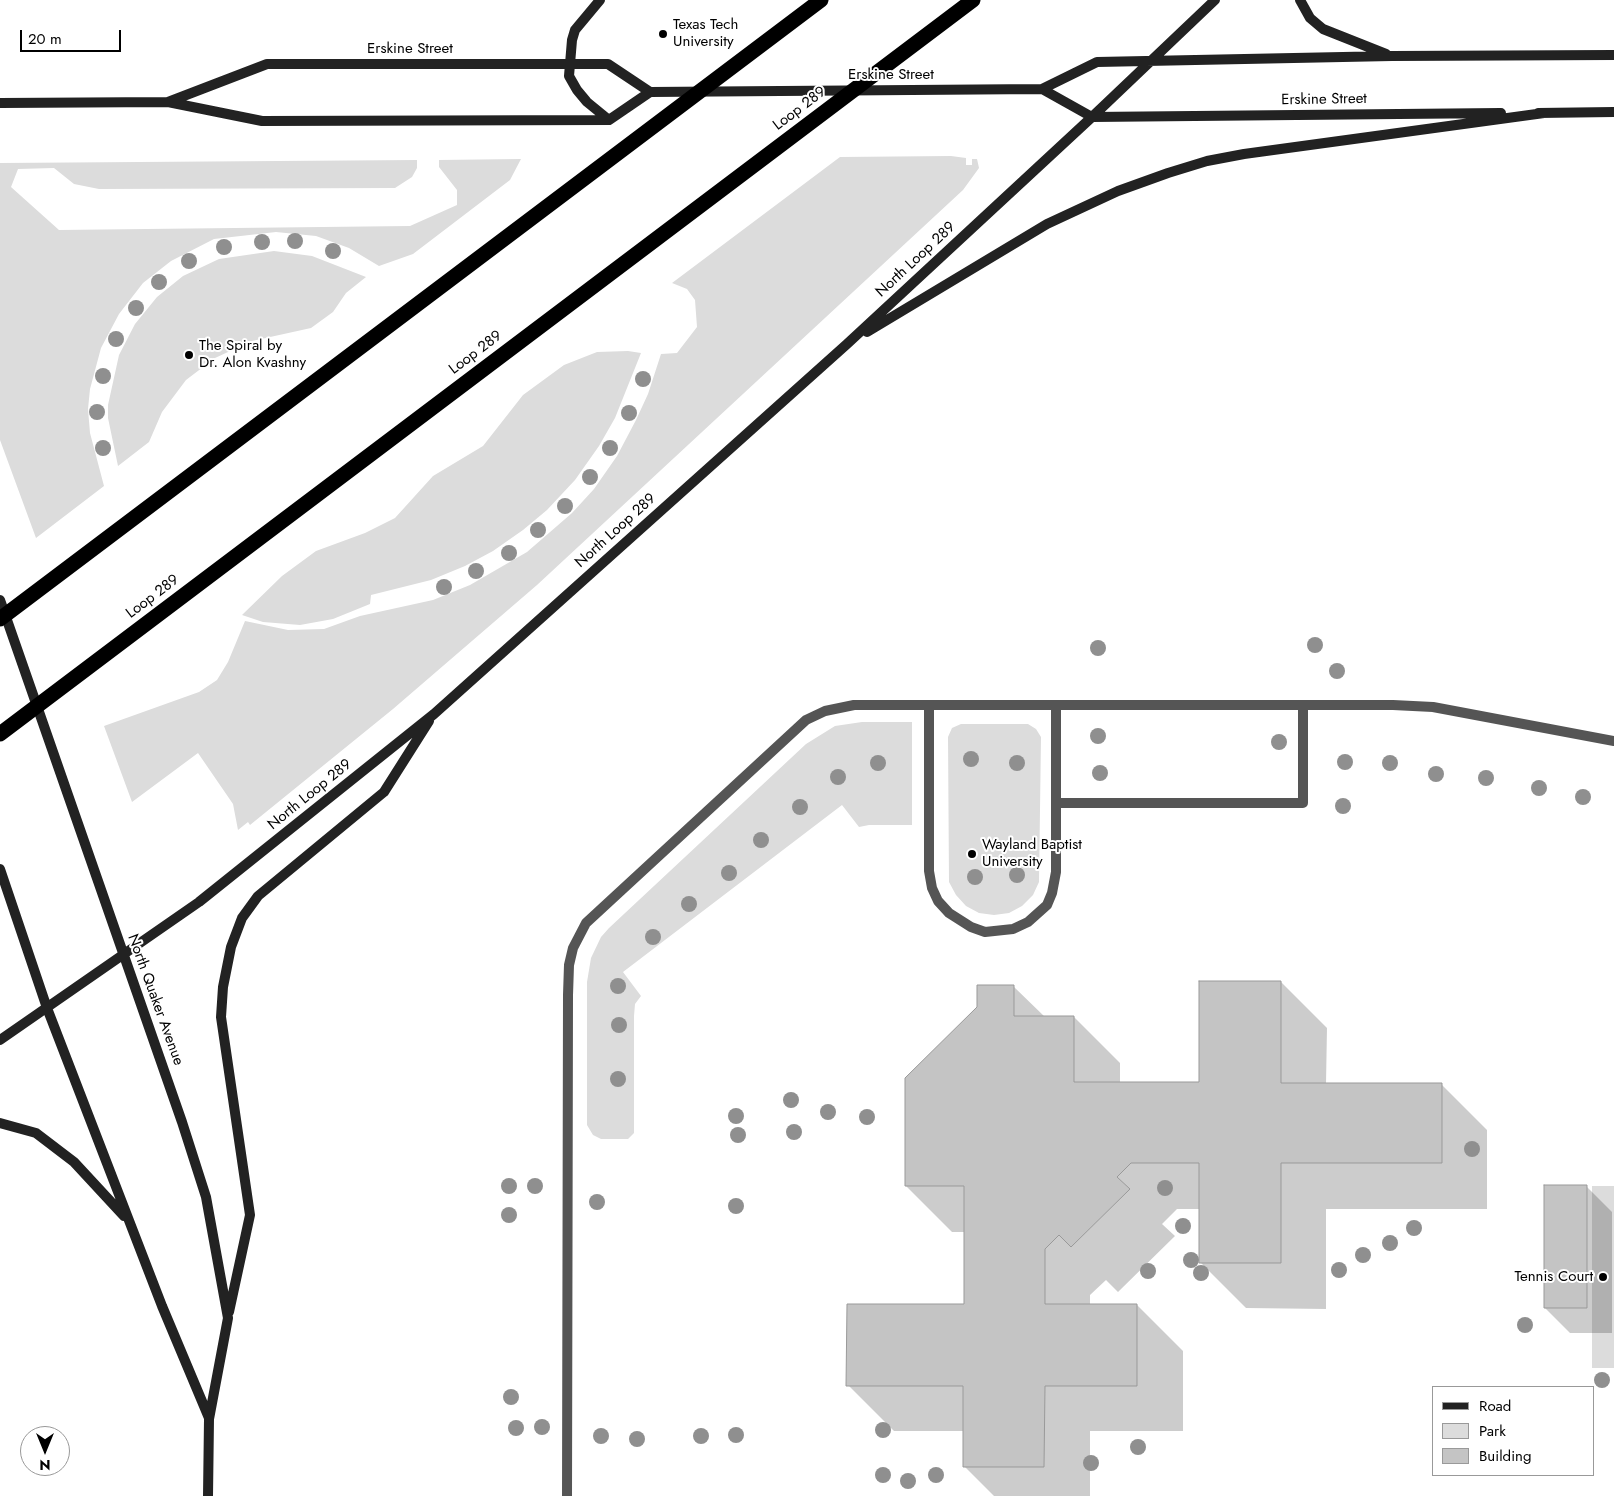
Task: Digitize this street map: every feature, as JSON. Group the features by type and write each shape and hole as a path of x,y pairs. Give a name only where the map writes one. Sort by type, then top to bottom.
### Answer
{"highway":[{"path":"0,619 821,0"},
{"name":"Loop 289","path":"0,734 973,0"}],"main road":[{"path":"600,0 575,30 569,64 569,76 577,90 609,120 650,92"},
{"name":"North Loop 289","path":"0,1040 199,902 434,714 847,344 1215,0"},
{"path":"1300,0 1310,18 1323,29 1392,56"},
{"name":"Erskine Street","path":"168,102 266,64 608,64 650,92 1042,89 1097,62 1392,56 1614,55"},
{"name":"Erskine Street","path":"1042,89 1092,117 1614,112"},
{"name":"Erskine Street","path":"0,103 168,102 262,121 609,120"},
{"path":"847,344 1047,224 1118,191 1168,173 1207,161 1244,154 1544,113"},
{"name":"North Quaker Avenue","path":"0,600 182,1122 206,1197 228,1318 209,1419 208,1496"},
{"path":"228,1318 250,1215 221,1017 223,987 231,947 242,918 258,896 384,792 434,714"},
{"name":"North Quaker Avenue","path":"0,869 47,1008 129,1222 209,1419"},
{"path":"0,1123 36,1133 74,1162 129,1222"}],"lane":[{"path":"567,1496 568,995 569,965 577,936 586,923 806,720 825,711 854,705 1303,705 1434,707 1614,742"},
{"path":"929,705 929,871 932,888 938,901 948,914 970,927 986,932 1014,929 1037,915 1047,904 1052,893 1056,872 1056,705"},
{"path":"1056,804 1303,804 1303,705"}],"green space":[{"path":"951,156 966,158 966,165 972,165 972,159 977,159 979,168 963,190 537,585 393,709 250,825 248,822 238,830 233,804 198,753 132,802 104,726 199,692 217,680 228,662 245,621 288,630 324,629 360,616 433,600 470,585 527,552 572,513 594,489 617,456 636,420 648,394 661,354 677,353 697,327 695,300 687,289 672,283 840,157"},
{"path":"521,159 510,180 413,254 379,266 349,248 316,236 276,232 214,239 171,261 143,283 119,314 101,348 90,389 88,409 90,433 104,486 36,538 0,440 0,163 417,160 417,168 412,177 395,188 99,189 74,184 54,168 18,169 11,187 59,230 410,226 457,205 457,190 439,167 439,160"},
{"path":"274,251 312,256 366,277 346,293 333,312 311,328 252,341 215,358 186,380 162,412 149,442 118,466 108,418 108,405 119,355 135,324 157,297 183,276 219,259"},
{"path":"628,351 641,353 615,418 599,446 575,480 547,510 493,551 465,566 431,580 371,595 370,604 333,619 300,625 263,622 242,615 282,576 316,551 365,533 395,518 433,476 483,446 523,395 564,365 597,352"},
{"path":"862,722 912,722 912,825 869,825 859,827 842,805 623,972 641,996 635,1004 634,1016 634,1133 628,1139 601,1139 593,1135 587,1125 587,982 591,958 601,937 806,744 835,726"},
{"path":"961,724 1028,724 1036,729 1041,737 1039,882 1033,895 1022,906 1009,913 994,915 979,913 966,906 956,895 949,882 948,737 952,728"},
{"name":"Tennis Court","path":"1592,1186 1614,1186 1614,1368 1592,1368"}],"building":[{"path":"1199,981 1281,981 1281,1083 1442,1083 1442,1163 1281,1163 1281,1263 1199,1263 1199,1163 1131,1163 1117,1177 1130,1189 1071,1247 1059,1235 1045,1249 1045,1304 1137,1304 1137,1386 1045,1386 1044,1467 963,1467 963,1386 846,1386 847,1304 964,1304 964,1186 905,1186 905,1078 977,1007 977,985 1014,985 1014,1016 1074,1016 1074,1082 1199,1082"},
{"path":"1544,1185 1587,1185 1587,1308 1544,1308"}],"place":[{"name":"Texas Tech University","path":"663,34"},
{"name":"The Spiral by Dr. Alon Kvashny","path":"189,355"},
{"name":"Wayland Baptist University","path":"972,854"},
{"name":"Tennis Court","path":"1603,1277"}]}
